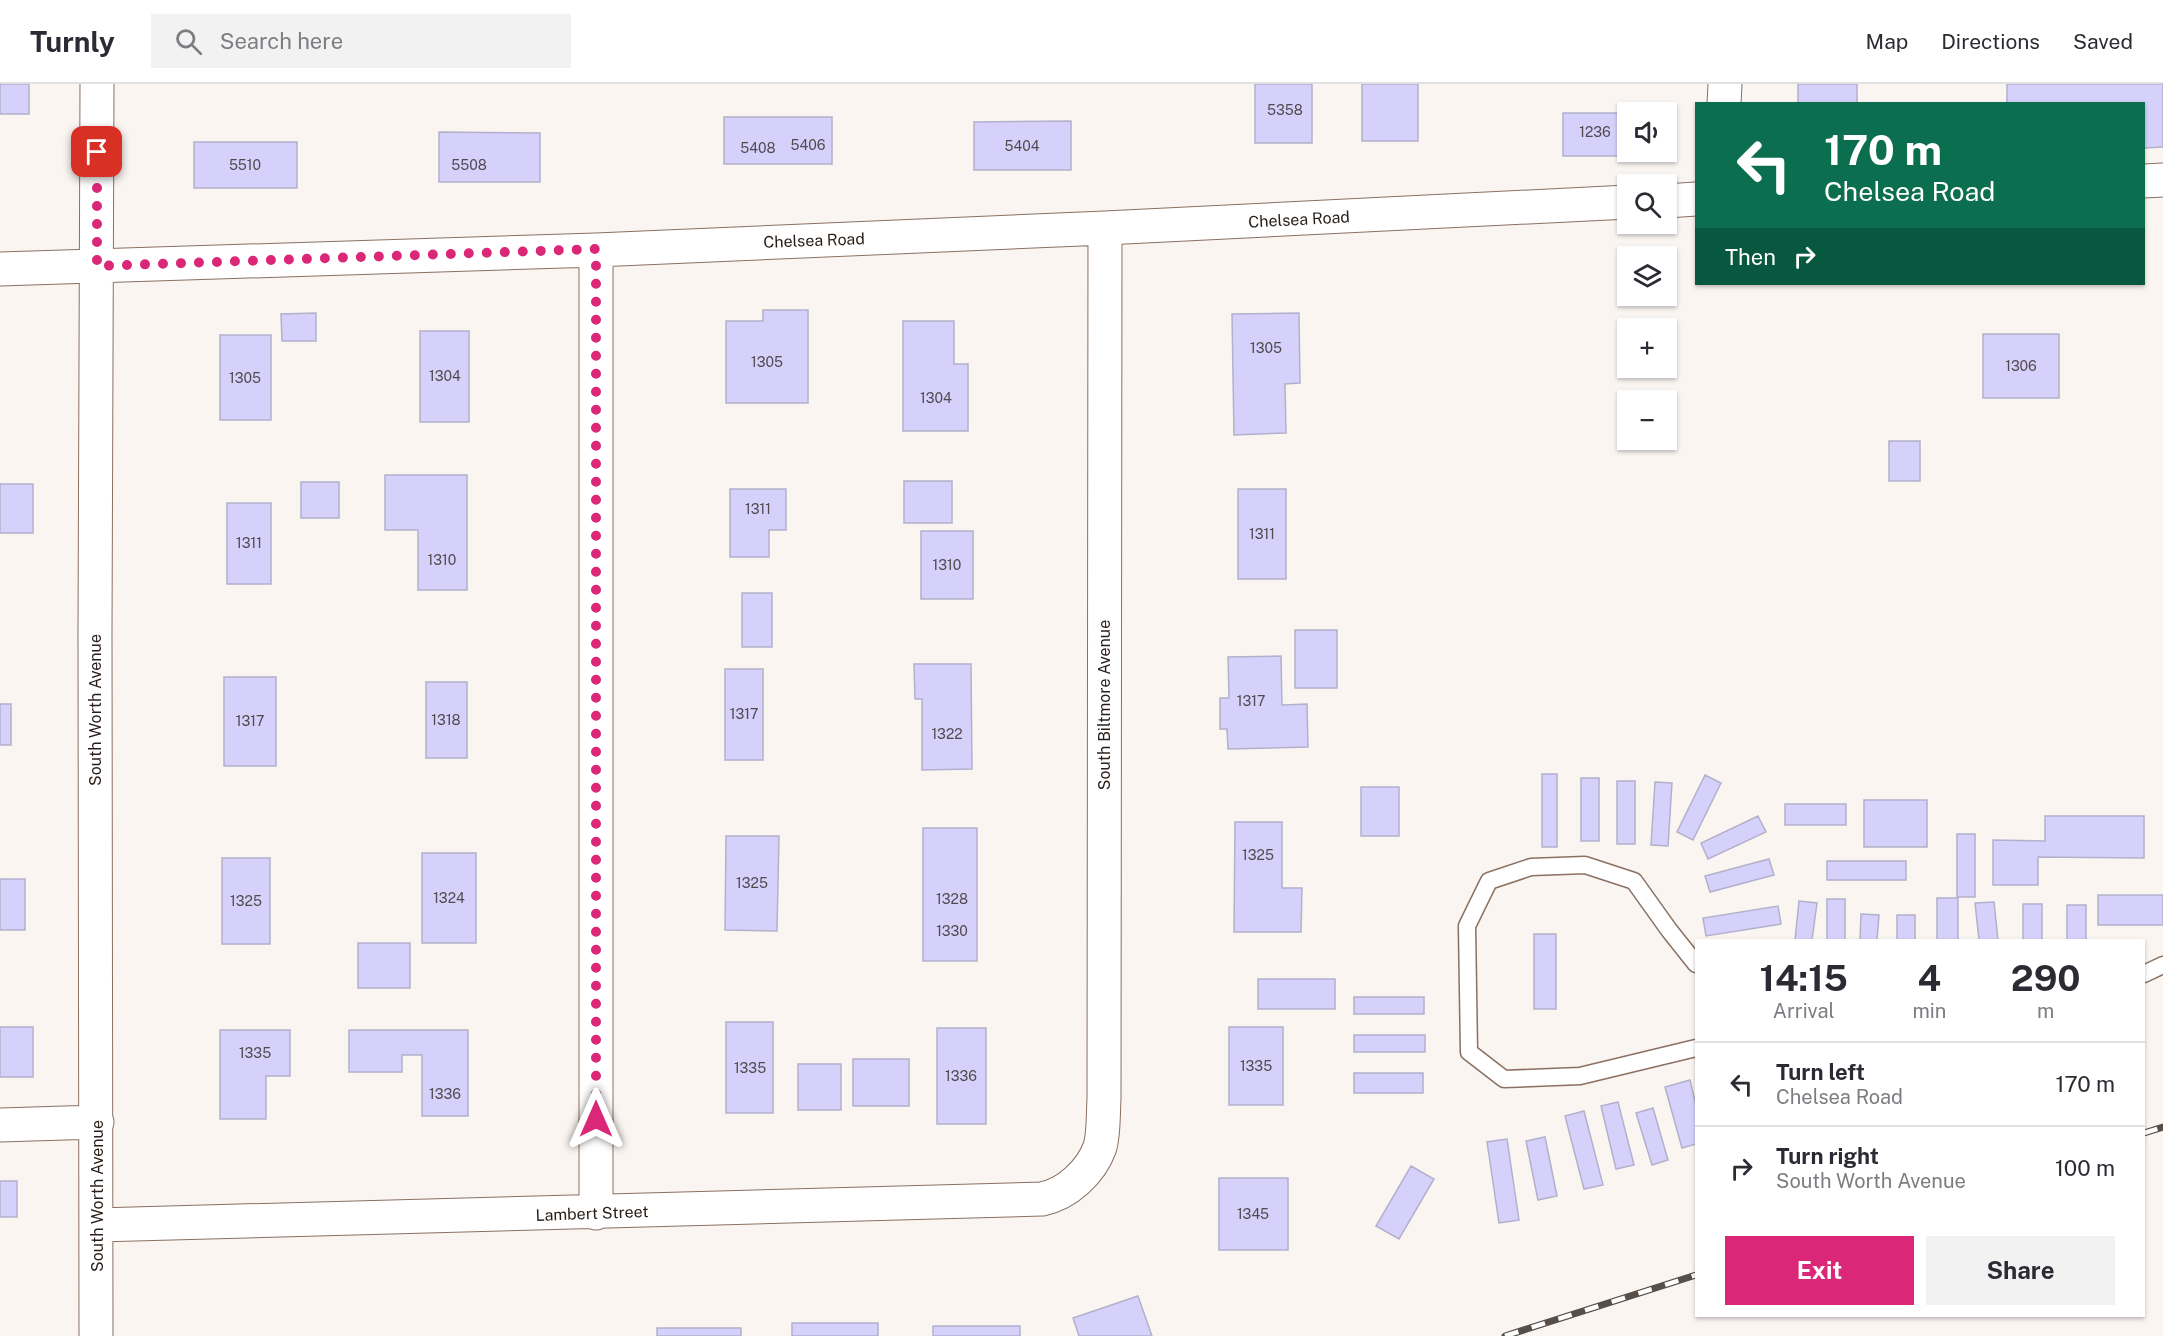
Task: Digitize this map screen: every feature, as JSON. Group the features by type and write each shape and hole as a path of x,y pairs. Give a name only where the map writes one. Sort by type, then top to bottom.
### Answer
{"street":[{"name":"South Worth Avenue","path":"96,1336 97,84"},
{"path":"1724,102 1725,84"},
{"path":"2145,181 2163,180"},
{"path":"1677,200 1695,199"},
{"name":"Chelsea Road","path":"0,270 1105,228 1617,203"},
{"name":"South Biltmore Avenue","path":"1080,1177 1100,1146 1104,1099 1105,228"},
{"path":"596,249 596,1213"},
{"path":"0,1125 97,1122"},
{"name":"Lambert Street","path":"97,1225 1042,1200 1067,1189 1080,1177"}],"lane":[{"path":"1695,963 1634,882 1585,866 1531,867 1489,881 1467,926 1469,1052 1504,1079 1581,1076 1695,1048"},
{"path":"2145,974 2163,965"}],"building":[{"path":"0,84 29,84 29,114 0,114"},
{"path":"1255,84 1312,84 1312,143 1255,143"},
{"path":"1362,84 1418,84 1418,141 1362,141"},
{"path":"1798,84 1857,84 1857,102 1798,102"},
{"path":"2007,84 2163,84 2163,147 2145,148 2145,102 2007,102"},
{"path":"1563,113 1617,113 1617,156 1563,156"},
{"path":"724,117 832,117 832,164 724,164"},
{"path":"1071,121 1071,170 974,170 974,122"},
{"path":"439,132 540,133 540,182 439,182"},
{"path":"194,142 297,142 297,188 194,188"},
{"path":"763,310 808,310 808,403 726,403 726,321 763,321"},
{"path":"316,313 316,341 282,341 281,314"},
{"path":"1299,313 1300,383 1285,384 1286,433 1234,435 1232,314"},
{"path":"903,321 954,321 954,364 968,364 968,431 903,431"},
{"path":"420,331 469,331 469,422 420,422"},
{"path":"1983,334 2059,334 2059,398 1983,398"},
{"path":"220,335 271,335 271,420 220,420"},
{"path":"1889,441 1920,441 1920,481 1889,481"},
{"path":"385,475 467,475 467,590 418,590 418,530 385,530"},
{"path":"904,481 952,481 952,523 904,523"},
{"path":"301,482 339,482 339,518 301,518"},
{"path":"0,484 33,484 33,533 0,533"},
{"path":"730,489 786,489 786,530 769,530 769,557 730,557"},
{"path":"1238,489 1286,489 1286,579 1238,579"},
{"path":"227,503 271,503 271,584 227,584"},
{"path":"921,531 973,531 973,599 921,599"},
{"path":"742,593 772,593 772,647 742,647"},
{"path":"1295,630 1337,630 1337,688 1295,688"},
{"path":"1281,656 1282,705 1307,704 1308,747 1228,749 1227,729 1220,729 1220,698 1229,698 1228,657"},
{"path":"914,664 971,664 972,769 922,770 922,699 915,699"},
{"path":"725,669 763,669 763,760 725,760"},
{"path":"224,677 276,677 276,766 224,766"},
{"path":"426,682 467,682 467,758 426,758"},
{"path":"0,704 11,704 11,745 0,745"},
{"path":"1542,774 1557,774 1557,847 1542,847"},
{"path":"1705,775 1721,783 1693,840 1677,832"},
{"path":"1581,778 1599,778 1599,841 1581,841"},
{"path":"1617,781 1635,781 1635,844 1617,844"},
{"path":"1655,782 1672,783 1668,846 1651,845"},
{"path":"1361,787 1399,787 1399,836 1361,836"},
{"path":"1864,800 1927,800 1927,847 1864,847"},
{"path":"1785,804 1846,804 1846,825 1785,825"},
{"path":"1758,816 1766,832 1708,859 1701,843"},
{"path":"2045,816 2144,816 2144,858 2038,857 2038,885 1993,885 1993,840 2045,841"},
{"path":"1235,822 1282,822 1282,888 1302,888 1301,932 1234,932"},
{"path":"923,828 977,828 977,961 923,961"},
{"path":"1957,834 1975,834 1975,897 1957,897"},
{"path":"726,836 779,836 777,931 725,930"},
{"path":"422,853 476,853 476,943 422,943"},
{"path":"222,858 270,858 270,944 222,944"},
{"path":"1769,859 1774,875 1710,892 1705,876"},
{"path":"1827,861 1906,861 1906,880 1827,880"},
{"path":"0,879 25,879 25,930 0,930"},
{"path":"2098,895 2163,895 2163,925 2098,925"},
{"path":"1937,898 1958,898 1958,939 1937,939"},
{"path":"1827,899 1845,899 1845,939 1827,939"},
{"path":"1799,901 1817,903 1812,939 1795,939"},
{"path":"1994,902 1998,939 1979,939 1975,903"},
{"path":"2023,904 2042,904 2042,939 2023,939"},
{"path":"2067,905 2086,905 2086,939 2067,939"},
{"path":"1778,906 1781,924 1706,936 1703,918"},
{"path":"1861,914 1879,915 1877,939 1860,939"},
{"path":"1897,915 1915,915 1915,939 1897,939"},
{"path":"1534,934 1556,934 1556,1009 1534,1009"},
{"path":"358,943 410,943 410,988 358,988"},
{"path":"1258,979 1335,979 1335,1009 1258,1009"},
{"path":"1354,997 1424,997 1424,1014 1354,1014"},
{"path":"726,1022 773,1022 773,1113 726,1113"},
{"path":"0,1027 33,1027 33,1077 0,1077"},
{"path":"1229,1027 1283,1027 1283,1105 1229,1105"},
{"path":"937,1028 986,1028 986,1124 937,1124"},
{"path":"220,1030 290,1030 290,1076 266,1076 266,1119 220,1119"},
{"path":"349,1030 468,1030 468,1116 422,1116 422,1055 402,1055 402,1072 349,1072"},
{"path":"1354,1035 1425,1035 1425,1052 1354,1052"},
{"path":"853,1059 909,1059 909,1106 853,1106"},
{"path":"798,1064 841,1064 841,1110 798,1110"},
{"path":"1354,1073 1423,1073 1423,1093 1354,1093"},
{"path":"1690,1080 1695,1101 1695,1144 1682,1148 1665,1087"},
{"path":"1618,1102 1634,1165 1616,1169 1601,1106"},
{"path":"1653,1108 1668,1160 1652,1165 1636,1113"},
{"path":"1584,1111 1603,1185 1584,1189 1565,1116"},
{"path":"1545,1137 1557,1196 1538,1200 1526,1141"},
{"path":"1507,1139 1519,1220 1499,1223 1487,1142"},
{"path":"1411,1166 1434,1179 1399,1239 1376,1226"},
{"path":"1219,1178 1288,1178 1288,1250 1219,1250"},
{"path":"0,1181 17,1181 17,1217 0,1217"},
{"path":"1138,1296 1152,1336 1079,1336 1073,1318"},
{"path":"792,1323 878,1323 878,1336 792,1336"},
{"path":"933,1326 1020,1326 1020,1336 933,1336"},
{"path":"657,1328 741,1328 741,1336 657,1336"}],"railway":[{"path":"2145,1133 2163,1127"},
{"path":"1505,1336 1695,1275"}],"route":[{"path":"97,152 97,266 596,249 596,1119"}]}
